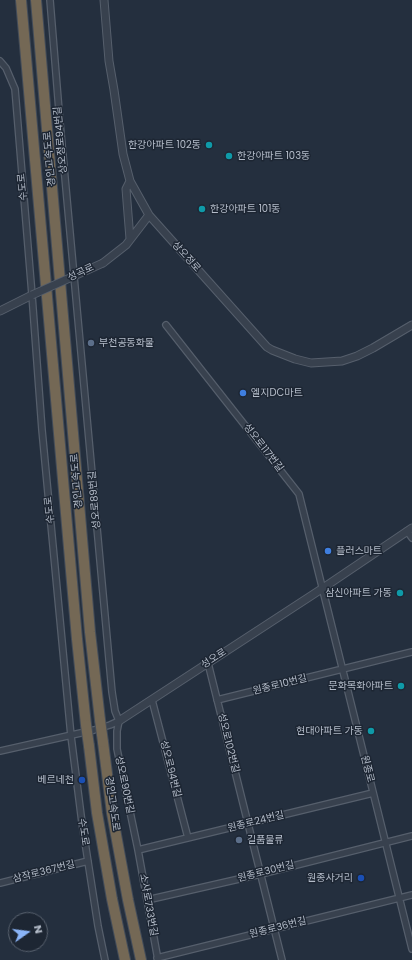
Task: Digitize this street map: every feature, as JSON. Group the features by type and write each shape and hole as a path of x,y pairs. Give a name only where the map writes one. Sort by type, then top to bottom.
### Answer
{"highway":[{"name":"경인고속도로","path":"22,0 77,640 86,725 100,829 112,899 125,960"},
{"name":"경인고속도로","path":"36,0 90,632 112,813 141,960"}],"street":[{"name":"상오정로94번길","path":"50,0 74,279"},
{"name":"상오정로","path":"104,0 110,61 123,154 130,181 149,215 267,347 295,359 311,363 342,361 373,348 412,325"},
{"name":"수도로","path":"0,61 6,68 15,89 42,430 71,736 98,926 106,960"},
{"path":"130,181 126,189 130,239"},
{"name":"성곡로","path":"0,311 103,263 126,245 149,215"},
{"name":"성오로89번길","path":"74,279 112,692 115,711 119,721"},
{"name":"성오로117번길","path":"166,325 299,494 323,588"},
{"path":"410,530 412,538"},
{"name":"성오로","path":"0,751 71,736 104,727 119,721 410,530"},
{"name":"원종로","path":"323,588 412,949"},
{"name":"원종로10번길","path":"217,700 412,652"},
{"name":"성오로102번길","path":"208,663 282,960"},
{"name":"성오로94번길","path":"152,700 188,838"},
{"name":"성오로90번길","path":"119,721 117,732 117,749 138,850"},
{"name":"원종로24번길","path":"138,850 373,793"},
{"name":"원종로30번길","path":"147,900 261,874 412,836"},
{"name":"소사로733번길","path":"138,850 158,959"},
{"name":"삼작로367번길","path":"0,883 88,861"},
{"name":"원종로36번길","path":"158,959 412,895"}],"place":[{"name":"한강아파트 102동","path":"209,145"},
{"name":"한강아파트 103동","path":"229,156"},
{"name":"한강아파트 101동","path":"202,209"},
{"name":"부천공동화물","path":"91,343"},
{"name":"엘지DC마트","path":"243,393"},
{"name":"플러스마트","path":"328,551"},
{"name":"삼신아파트 가동","path":"400,593"},
{"name":"문화목화아파트","path":"401,686"},
{"name":"현대아파트 가동","path":"371,731"},
{"name":"베르네천","path":"82,780"},
{"name":"길품물류","path":"239,840"},
{"name":"원종사거리","path":"361,878"}]}
